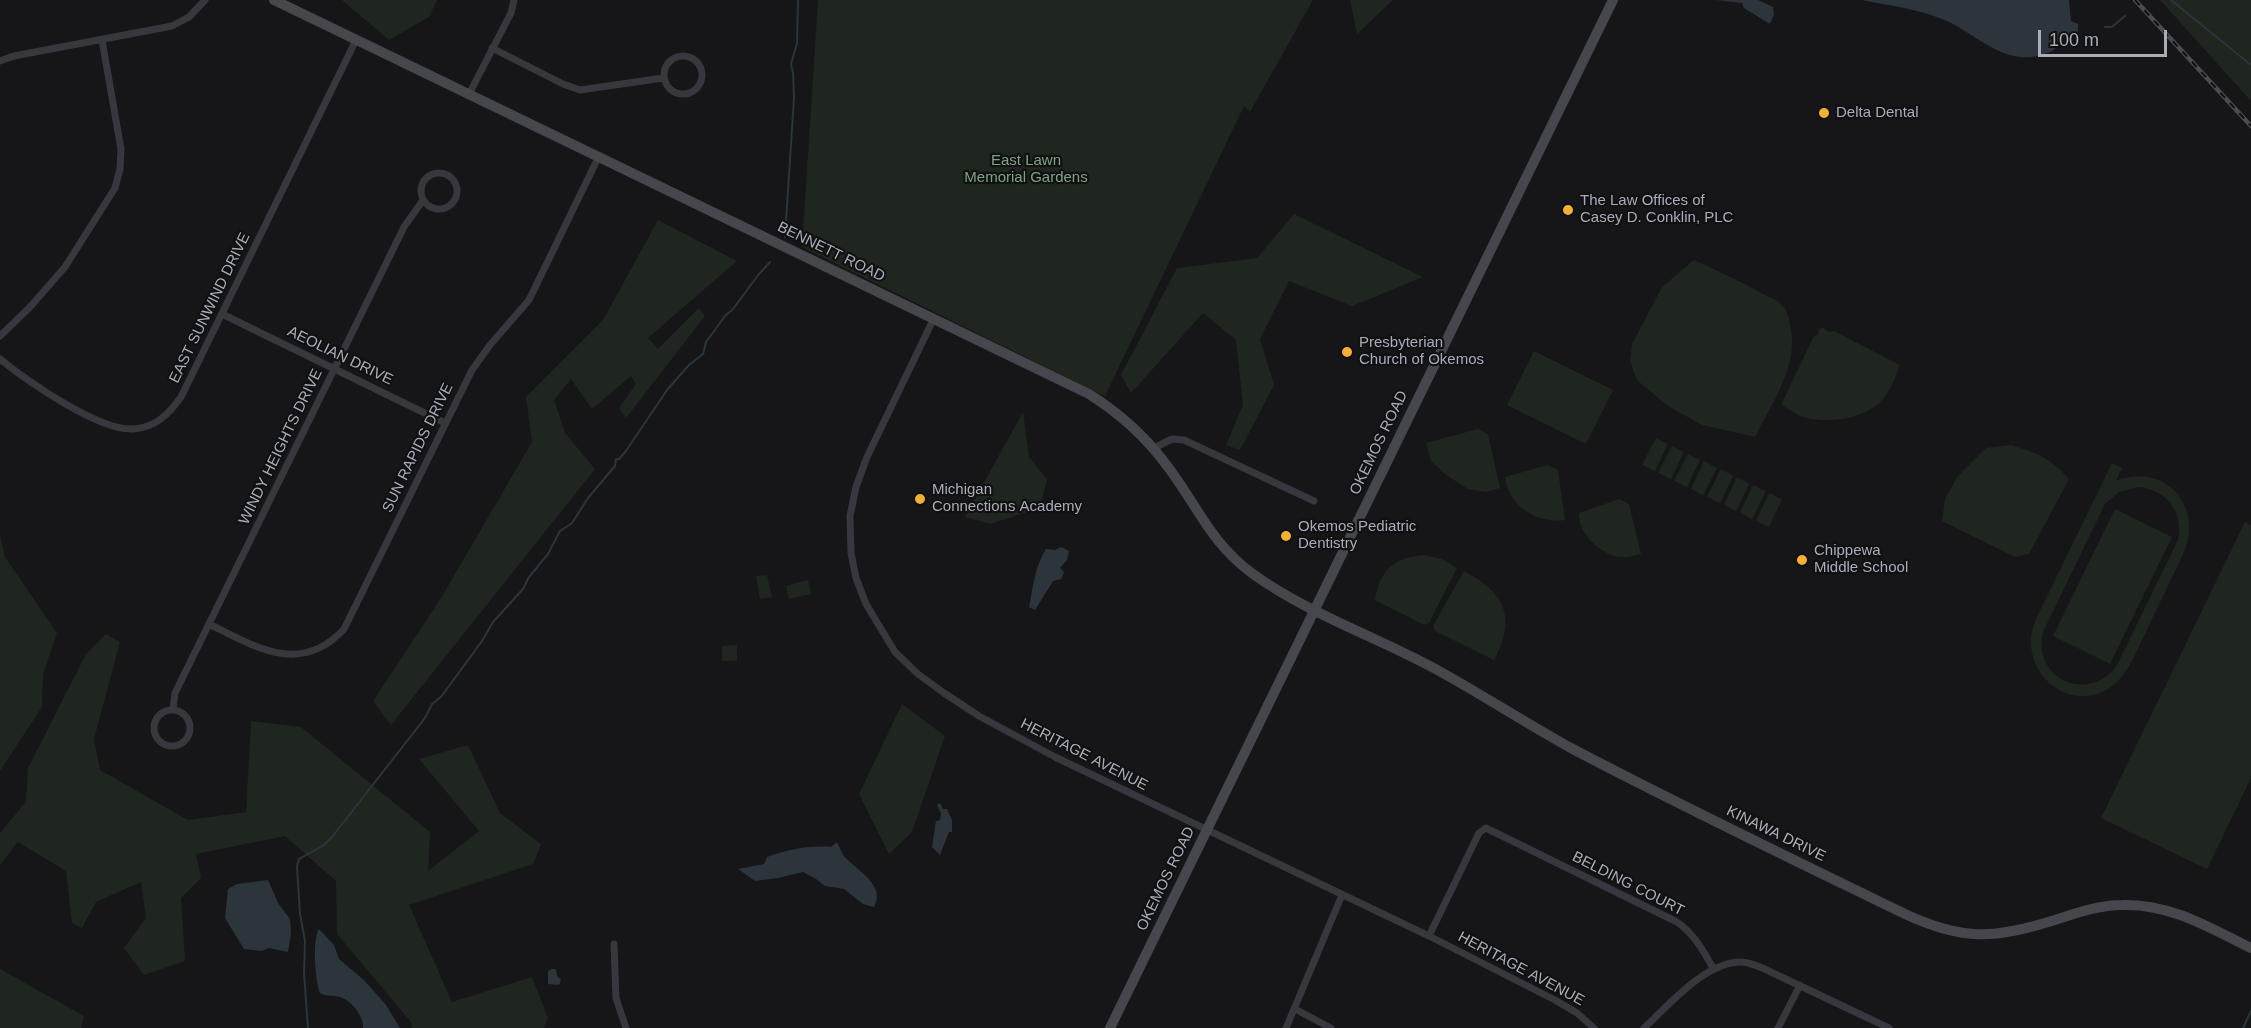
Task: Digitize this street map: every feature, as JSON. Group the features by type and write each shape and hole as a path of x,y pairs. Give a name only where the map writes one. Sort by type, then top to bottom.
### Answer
{"street":[{"path":"0,61 14,56 172,26 189,17 205,0"},
{"name":"BENNETT ROAD","path":"274,0 1089,394 1124,418 1154,448 1173,473 1208,530 1232,556 1265,582 1314,609"},
{"path":"469,94 511,13 514,0"},
{"name":"OKEMOS ROAD","path":"1110,1028 1613,0"},
{"path":"0,336 43,294 65,267 111,196 118,179 121,149 102,40"},
{"name":"EAST SUNWIND DRIVE","path":"0,359 34,384 78,410 119,428 142,428 162,419 177,404 356,40"},
{"path":"492,48 563,84 580,90 663,78"},
{"path":"681,56 698,63 702,76 697,88 686,94 674,92 665,84 663,78 670,61 681,56"},
{"name":"SUN RAPIDS DRIVE","path":"209,624 265,651 283,655 310,652 332,640 344,629 472,369 529,300 599,156"},
{"name":"WINDY HEIGHTS DRIVE","path":"173,710 176,692 334,369 404,227 423,200 422,186 431,175 445,174 455,183 457,196 448,207 434,209 423,200"},
{"name":"AEOLIAN DRIVE","path":"222,314 445,423"},
{"name":"HERITAGE AVENUE","path":"934,318 867,457 856,487 850,516 856,578 866,604 896,652 918,674 944,693 979,716 1055,757 1429,936 1555,1000 1577,1013 1594,1028"},
{"path":"1154,448 1172,439 1184,440 1314,501"},
{"name":"KINAWA DRIVE","path":"1314,609 1441,672 1566,745 1665,796 1930,925 1965,934 1993,934 2031,927 2097,907 2122,904 2167,910 2251,948"},
{"name":"WINDY HEIGHTS DRIVE","path":"173,710 186,716 190,729 184,741 171,746 159,740 154,727 160,714 173,710"},
{"name":"BELDING COURT","path":"1429,936 1479,833 1486,828 1677,922 1694,938 1713,968"},
{"path":"1287,1028 1342,895"},
{"path":"614,944 616,998 626,1028"},
{"path":"1644,1028 1713,968 1731,963 1754,964 1889,1028"},
{"path":"1778,1028 1800,985"},
{"path":"1295,1009 1331,1028"}],"green space":[{"path":"342,0 437,0 429,17 389,40"},
{"name":"East Lawn Memorial Gardens","path":"818,0 1313,0 1250,112 1244,106 1105,396 802,247"},
{"path":"1350,0 1393,0 1357,34"},
{"path":"2160,0 2251,0 2251,101"},
{"path":"1294,214 1423,277 1352,306 1289,281 1260,339 1274,385 1240,450 1226,445 1243,405 1236,340 1203,313 1131,393 1121,375 1177,268 1257,258"},
{"path":"658,220 737,261 648,338 658,349 699,308 705,316 626,418 619,408 636,384 631,376 592,409 571,379 554,400 565,433 595,469 391,725 373,701 441,598 532,442 526,397 603,320"},
{"path":"1694,260 1775,300 1783,306 1790,322 1792,340 1788,369 1755,437 1702,425 1668,406 1635,376 1630,360 1632,344 1662,287"},
{"path":"1823,328 1829,332 1834,331 1900,365 1886,395 1864,413 1826,420 1804,417 1781,405 1814,336 1818,335 1819,329"},
{"path":"1534,351 1613,390 1586,444 1507,405"},
{"path":"1023,412 1029,457 1047,479 1040,508 990,524 965,517"},
{"path":"1478,429 1488,434 1500,488 1486,492 1468,489 1446,475 1431,461 1426,443"},
{"path":"1656,438 1668,444 1655,471 1642,465"},
{"path":"2011,445 2043,457 2069,479 2029,554 2015,557 1942,521 1945,499 1957,477 1986,448"},
{"path":"1672,446 1684,452 1671,479 1658,473"},
{"path":"1688,454 1700,460 1687,487 1674,481"},
{"path":"1704,461 1717,468 1703,495 1691,489"},
{"path":"2112,463 2122,468 2116,481 2133,477 2149,477 2163,482 2175,491 2188,517 2189,533 2185,550 2133,659 2117,682 2101,693 2084,696 2067,694 2053,686 2041,673 2033,658 2031,640 2035,621","holes":["2138,487 2165,497 2171,504 2178,520 2178,540 2116,667 2104,678 2090,684 2064,681 2053,673 2046,662 2042,648 2043,632 2105,504 2119,492"]},
{"path":"1548,465 1558,470 1565,520 1544,519 1526,511 1512,497 1507,487 1505,477"},
{"path":"1721,469 1733,476 1720,503 1707,497"},
{"path":"1737,477 1749,484 1736,511 1724,505"},
{"path":"1753,485 1766,491 1752,519 1740,513"},
{"path":"1769,493 1782,499 1769,527 1756,521"},
{"path":"1619,499 1629,504 1641,554 1618,557 1603,551 1591,541 1582,528 1579,513"},
{"path":"2115,509 2172,537 2110,664 2053,636"},
{"path":"2245,522 2251,525 2251,778 2207,869 2101,818"},
{"path":"0,535 5,557 57,633 43,674 42,707 0,771"},
{"path":"1424,555 1442,559 1457,568 1429,623 1424,625 1375,600 1381,580 1390,567 1404,559"},
{"path":"1464,571 1489,588 1498,597 1503,608 1505,631 1494,660 1435,631 1433,626"},
{"path":"767,575 772,597 760,599 756,576"},
{"path":"808,580 811,594 789,599 786,586"},
{"path":"106,634 120,642 94,739 100,770 188,820 246,812 251,721 301,727 430,832 428,871 479,831 419,759 468,745 500,813 541,844 533,864 409,905 452,1002 532,977 548,1018 544,1028 412,1028 411,1022 337,934 336,881 285,836 196,854 201,878 181,898 185,961 144,975 124,948 146,918 141,882 96,902 82,928 72,923 66,871 18,842 0,865 0,833 26,802 28,768 86,654"},
{"path":"737,645 737,661 722,661 722,646"},
{"path":"902,704 945,736 912,832 889,854 859,794"},
{"path":"0,969 84,1016 81,1028 0,1028"}],"shaded area":[{"path":"1716,0 1758,0 1773,7 1774,14 1770,24 1744,8 1742,3"},
{"path":"1862,0 2069,0 2071,21 2078,24 2078,31 2075,35 2070,33 2066,35 2048,53 2033,57 2020,57 1995,49 1937,17"},
{"path":"1061,547 1069,551 1067,560 1060,568 1064,572 1061,579 1053,581 1035,610 1029,607 1039,562 1046,549 1055,550"},
{"path":"940,803 943,809 947,809 952,820 952,832 949,832 940,855 932,847 936,821 940,820 941,813 937,805"},
{"path":"837,842 843,855 873,884 877,899 874,907 863,904 844,889 825,886 803,872 755,881 738,869 764,864 767,857 782,852 806,847 831,847"},
{"path":"268,880 278,903 290,919 291,934 288,952 269,948 261,951 244,949 225,918 228,889 237,884"},
{"path":"319,929 334,945 339,959 364,980 386,1005 400,1028 363,1028 359,1014 349,1002 340,997 320,993 315,960"},
{"path":"556,969 557,976 561,980 559,985 548,984 548,971"}],"waterway":[{"path":"785,237 794,98 791,64 797,43 798,0"},
{"path":"2171,0 2251,65"},
{"path":"2105,27 2112,27 2125,16"},
{"path":"308,1028 304,973 305,941 300,914 297,866 299,859 324,845 332,837 425,718 432,704 441,697 493,622 523,589 529,577 548,554 560,531 572,523 588,498 615,466 616,459 619,459 626,451 667,390 689,365 703,354 706,342 770,262"},
{"path":"2243,1028 2251,1011"}],"railway":[{"path":"2135,0 2251,126"}],"place":[{"name":"Delta Dental","path":"1824,113"},
{"name":"The Law Offices of Casey D. Conklin, PLC","path":"1568,210"},
{"name":"Presbyterian Church of Okemos","path":"1347,352"},
{"name":"Michigan Connections Academy","path":"920,499"},
{"name":"Okemos Pediatric Dentistry","path":"1286,536"},
{"name":"Chippewa Middle School","path":"1802,560"}]}
